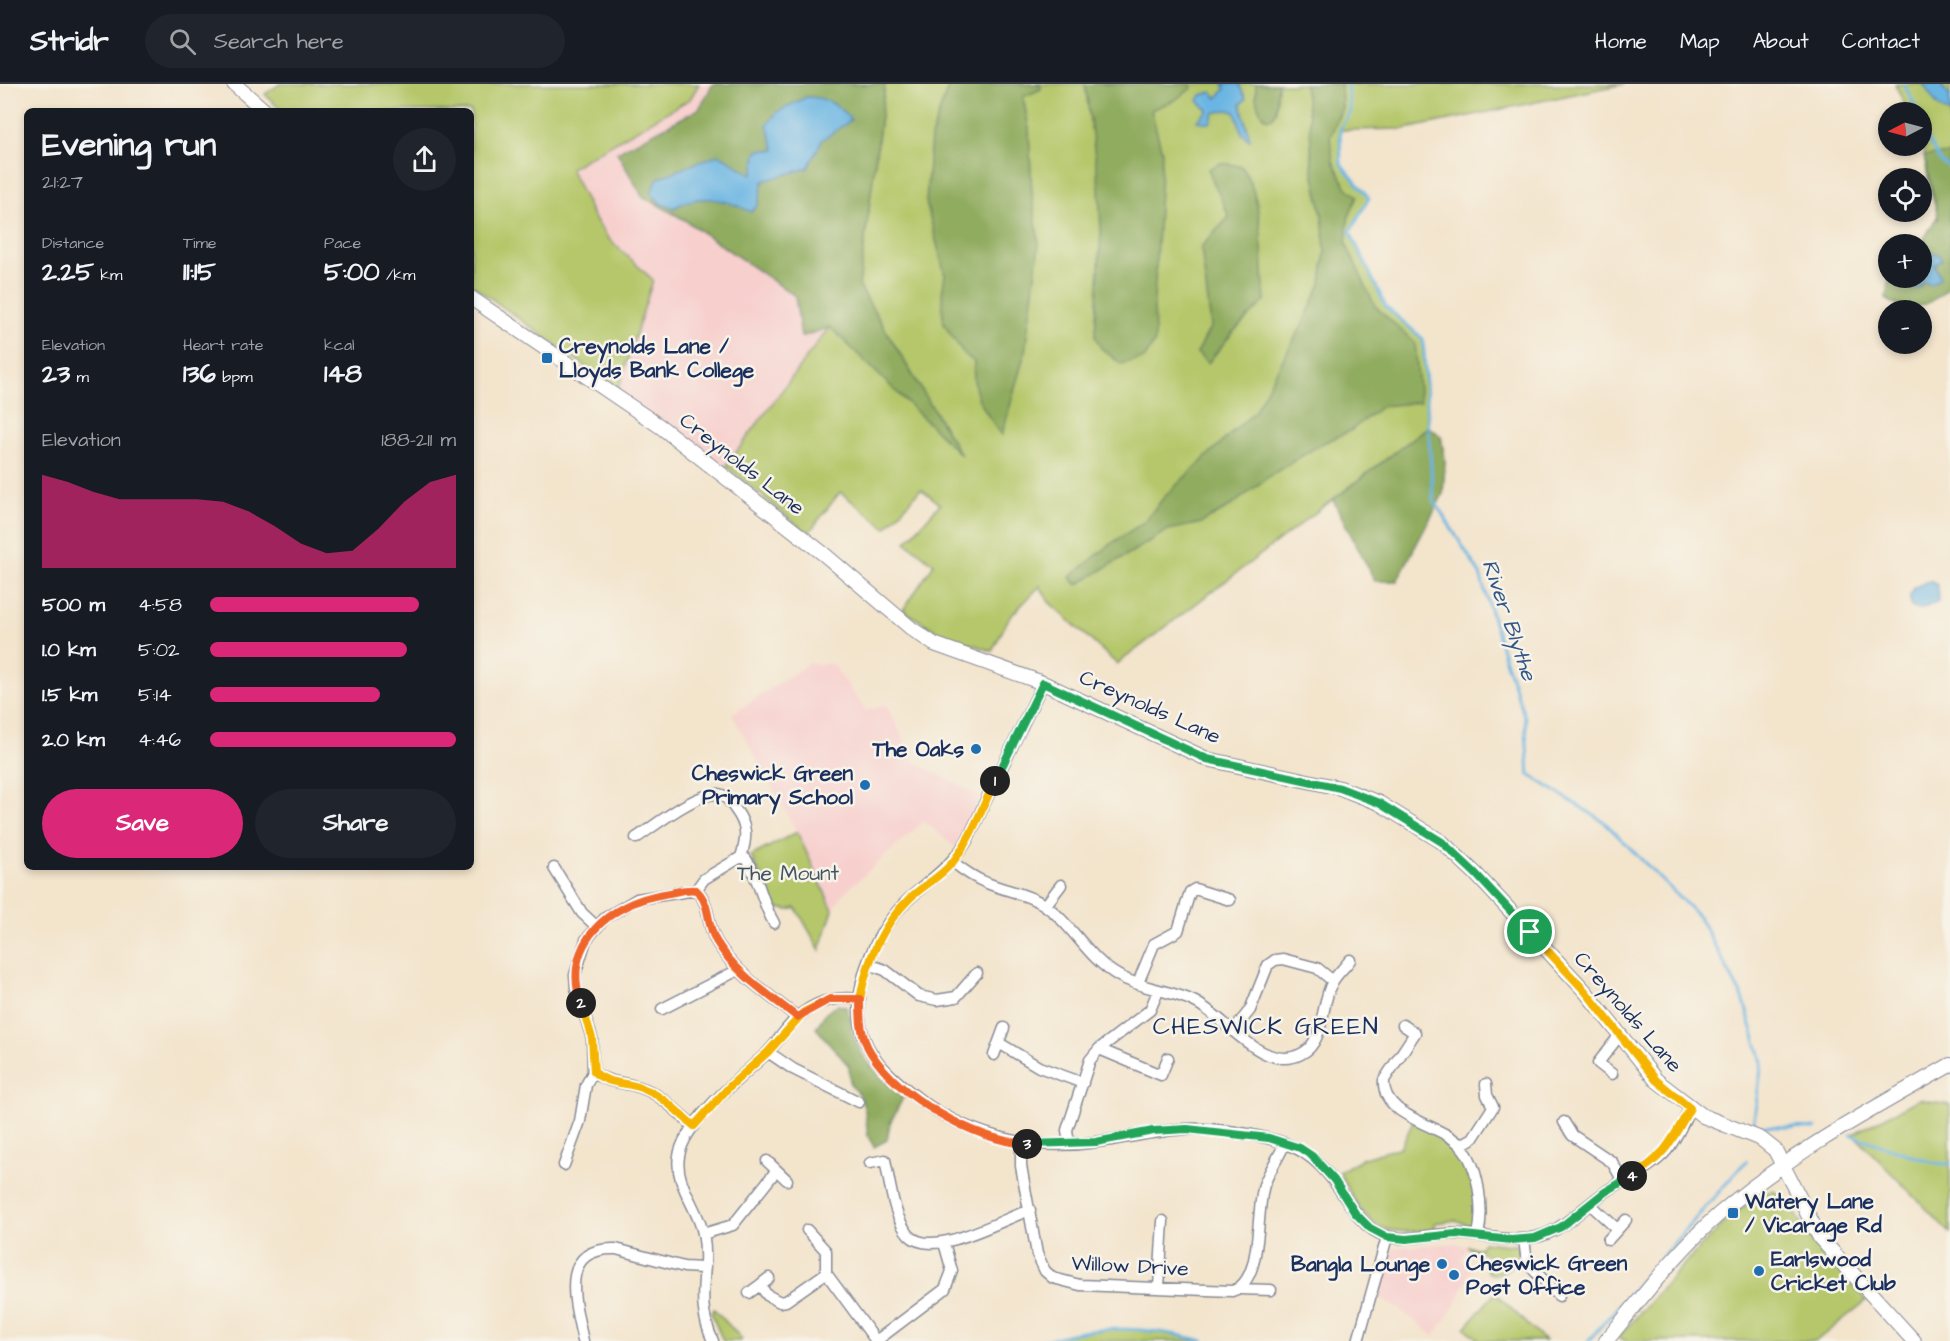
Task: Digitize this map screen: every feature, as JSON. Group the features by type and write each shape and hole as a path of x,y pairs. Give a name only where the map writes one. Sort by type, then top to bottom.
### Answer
{"street":[{"path":"234,84 262,108"},
{"name":"Creynolds Lane","path":"474,300 661,427 825,555 912,629 951,651 1043,683 1207,759 1340,788 1379,803 1415,823 1442,842 1475,873 1585,991 1656,1080 1690,1108 1721,1125 1769,1144 1783,1166 1820,1238 1914,1341"},
{"path":"1043,683 967,841 953,862 899,910 879,938 868,964 860,999 861,1028 870,1052 904,1086 950,1120 978,1132 1021,1143 1069,1144 1187,1129 1236,1133 1285,1143 1312,1156 1334,1180 1363,1223 1387,1237 1406,1239 1447,1234 1524,1239 1551,1232 1623,1181 1652,1164 1669,1148 1690,1108"},
{"path":"564,1165 580,1121 586,1085 594,1072 592,1038 576,988 575,975 578,957 596,926 637,899 696,890 704,879 741,857 747,839 746,828 731,803 717,794 700,797 636,838"},
{"path":"741,857 746,859 751,866 764,905 774,923"},
{"path":"953,862 967,873 989,884 1014,891 1045,906 1101,962 1119,976 1158,991 1193,1000 1213,1012 1246,1044 1284,1059 1300,1056 1314,1044 1333,981 1350,960"},
{"path":"554,868 582,913 596,926"},
{"path":"1045,906 1061,885"},
{"path":"696,890 705,900 714,938 738,970 797,1017"},
{"path":"1138,984 1154,944 1178,932 1190,892 1195,890 1230,900"},
{"path":"1233,1031 1250,1010 1268,965 1275,960 1283,959 1317,968 1333,981"},
{"path":"868,964 885,970 919,996 937,1000 956,997 976,973"},
{"path":"662,1009 738,970"},
{"path":"1069,1144 1067,1130 1090,1060 1099,1049 1150,1010 1158,991"},
{"path":"713,1341 703,1314 703,1234 678,1165 683,1143 694,1126 730,1086 768,1052 797,1017 830,999 860,999"},
{"path":"1403,1025 1415,1033 1384,1080 1383,1089 1396,1106 1461,1145 1478,1188 1481,1212 1478,1235"},
{"path":"994,1054 1004,1029"},
{"path":"1612,1074 1598,1063 1619,1036"},
{"path":"999,1043 1039,1067 1083,1083"},
{"path":"1099,1049 1161,1075 1168,1058"},
{"path":"768,1052 793,1069 859,1102"},
{"path":"1605,1341 1716,1217 1752,1187 1866,1113 1950,1065"},
{"path":"594,1072 602,1079 641,1087 661,1098 694,1126"},
{"path":"1461,1145 1473,1137 1493,1107 1486,1095 1486,1084"},
{"path":"1564,1122 1572,1135 1612,1162 1623,1181"},
{"name":"Willow Drive","path":"1021,1143 1021,1166 1040,1262 1045,1271 1056,1280 1080,1285 1232,1291 1239,1289 1271,1290"},
{"path":"1239,1289 1251,1274 1265,1183 1285,1143"},
{"path":"870,1163 885,1160 900,1220 908,1234 924,1243 944,1243 1030,1210"},
{"path":"768,1161 787,1180"},
{"path":"703,1234 726,1229 732,1225 776,1171"},
{"path":"1590,1204 1617,1229"},
{"path":"1608,1240 1626,1220"},
{"path":"1159,1287 1163,1221"},
{"path":"807,1230 826,1251 826,1273 876,1341 945,1289 952,1271 944,1243"},
{"path":"1358,1341 1387,1237"},
{"path":"1524,1239 1527,1263 1559,1296"},
{"path":"583,1341 574,1281 579,1261 586,1254 604,1248 616,1249 684,1268 702,1268"},
{"path":"760,1285 768,1295 780,1302 786,1301 826,1273"},
{"path":"749,1293 769,1278"}],"shaded area":[{"path":"699,84 885,84 830,326 726,466 618,390 653,280 608,238 593,216 570,168 690,99"},
{"name":"Cheswick Green Primary School","path":"809,663 833,664 866,711 886,704 915,762 981,797 956,848 924,821 843,894 833,910 797,832 732,714"},
{"path":"1457,1243 1467,1247 1461,1261 1473,1267 1455,1305 1434,1336 1399,1309 1377,1296 1393,1248"}],"green space":[{"path":"280,84 699,84 690,99 570,168 593,216 608,238 653,280 618,390 474,286 474,108 279,108 265,94"},
{"path":"713,84 885,84 859,286 961,455 830,327 801,337 795,296 683,219 642,196 617,152 699,109"},
{"path":"885,84 1624,84 1405,129 1340,130 1341,164 1369,198 1350,232 1386,307 1423,339 1428,427 1117,664 1049,602 1040,586 1009,618 992,651 941,634 903,610 934,564 906,542 940,504 921,489 886,528 840,492 808,534 726,466 830,326 959,453 859,286"},
{"path":"949,84 1040,84 1041,89 1023,97 1029,129 1032,195 1039,244 1025,352 1002,435 980,401 974,384 974,362 964,354 943,323 942,294 945,275 926,202 931,137"},
{"path":"1085,84 1190,84 1192,88 1175,100 1151,110 1162,152 1154,300 1155,341 1145,358 1121,364 1101,348 1095,336 1101,231 1099,185"},
{"path":"1256,84 1278,84 1276,110 1273,117 1267,119 1260,112 1256,98"},
{"path":"1304,84 1341,84 1342,108 1330,137 1333,161 1347,188 1357,196 1348,219 1346,244 1375,306 1415,343 1420,402 1382,406 1350,431 1321,444 1271,475 1228,508 1201,523 1168,530 1077,585 1070,577 1112,543 1144,522 1165,496 1254,412 1302,325 1321,284 1325,250 1322,215 1312,166 1310,124"},
{"path":"1895,84 1950,84 1950,242 1932,195 1932,168 1926,168 1925,162 1924,156 1932,156 1932,102 1903,102"},
{"path":"1950,154 1950,286 1932,301 1888,300 1888,288 1932,288 1932,234 1927,234 1937,217 1939,220 1932,190 1932,168 1927,168 1924,156"},
{"path":"1221,163 1241,166 1254,194 1260,230 1265,301 1233,332 1208,363 1197,353 1211,326 1201,247 1229,217 1208,169"},
{"path":"1428,427 1441,436 1445,461 1443,494 1397,581 1375,581 1333,500"},
{"name":"The Mount","path":"797,832 833,910 820,950 796,908 789,910 777,908 751,856"},
{"path":"837,1005 845,1006 848,1010 854,1037 865,1058 903,1098 890,1123 887,1140 874,1147 868,1136 865,1110 860,1096 850,1084 849,1066 816,1028 825,1014"},
{"path":"1919,1099 1950,1105 1950,1233 1853,1134"},
{"path":"1413,1122 1445,1142 1463,1161 1472,1181 1476,1202 1474,1223 1469,1226 1456,1220 1435,1223 1435,1229 1398,1231 1385,1229 1365,1215 1339,1172 1361,1159 1401,1147"},
{"name":"Earlswood Cricket Club","path":"1773,1191 1786,1199 1814,1242 1866,1301 1816,1341 1626,1341 1618,1337 1716,1231 1757,1197"},
{"path":"1483,1242 1519,1246 1520,1257 1502,1272 1489,1273 1485,1265 1489,1256 1467,1247 1480,1248"},
{"path":"1495,1293 1545,1341 1475,1341 1477,1338 1465,1328"},
{"path":"714,1309 742,1339 741,1341 723,1341 711,1313"},
{"path":"1126,1329 1159,1332 1204,1341 1041,1341 1082,1332"}],"water":[{"path":"1223,84 1239,84 1246,99 1241,104 1249,140 1242,133 1235,112 1227,110 1214,113 1210,123 1197,121 1208,110 1198,101 1201,95 1212,92 1217,98 1225,89"},
{"path":"1923,84 1940,84 1950,96 1950,114 1938,106"},
{"path":"806,97 831,102 851,120 822,140 808,168 763,181 758,205 751,212 713,199 693,200 674,208 661,204 651,193 658,178 717,155 753,174 756,154 759,150 775,150 767,125 777,112"},
{"path":"1932,253 1939,254 1942,260 1935,265 1940,278 1932,284"},
{"path":"1929,581 1937,585 1938,602 1919,610 1911,607 1910,596 1913,588"}],"waterway":[{"name":"River Blythe","path":"1347,84 1350,112 1340,129 1341,164 1369,198 1350,232 1386,307 1423,339 1433,499 1480,574 1504,657 1525,718 1529,775 1603,821 1699,917 1743,998 1762,1062 1753,1126 1816,1128"},
{"path":"1904,84 1913,102"},
{"path":"1932,147 1940,161 1950,168"},
{"path":"1851,1135 1931,1162 1950,1165"},
{"name":"River Blythe","path":"1588,1341 1746,1161"},
{"path":"1041,1341 1077,1333 1113,1329 1175,1334 1204,1341"}],"place":[{"name":"Creynolds Lane / Lloyds Bank College","path":"547,358"},
{"name":"The Oaks","path":"976,749"},
{"name":"Cheswick Green Primary School","path":"865,785"},
{"name":"Watery Lane / Vicarage Rd","path":"1733,1213"},
{"name":"Bangla Lounge","path":"1442,1264"},
{"name":"Earlswood Cricket Club","path":"1759,1271"},
{"name":"Cheswick Green Post Office","path":"1454,1275"}],"district":[{"name":"CHESWICK GREEN","path":"1266,1027"}],"route":[{"path":"1530,932 1475,873 1442,842 1415,823 1379,803 1340,788 1277,772 1207,759 1043,683 967,841 953,862 899,910 879,938 868,964 860,999 830,999 797,1017 768,1052 730,1086 694,1126 661,1098 641,1087 602,1079 594,1072 592,1038 576,988 575,975 578,957 586,940 605,918 637,899 690,889 696,890 705,900 714,938 738,970 797,1017 820,1003 830,999 842,998 860,999 861,1028 870,1052 904,1086 950,1120 978,1132 1021,1143 1047,1145 1096,1142 1153,1131 1187,1129 1269,1138 1300,1148 1312,1156 1334,1180 1363,1223 1377,1233 1387,1237 1406,1239 1456,1234 1511,1240 1535,1238 1561,1227 1605,1192 1652,1164 1669,1148 1690,1108 1656,1080 1585,991 1530,932"}]}
